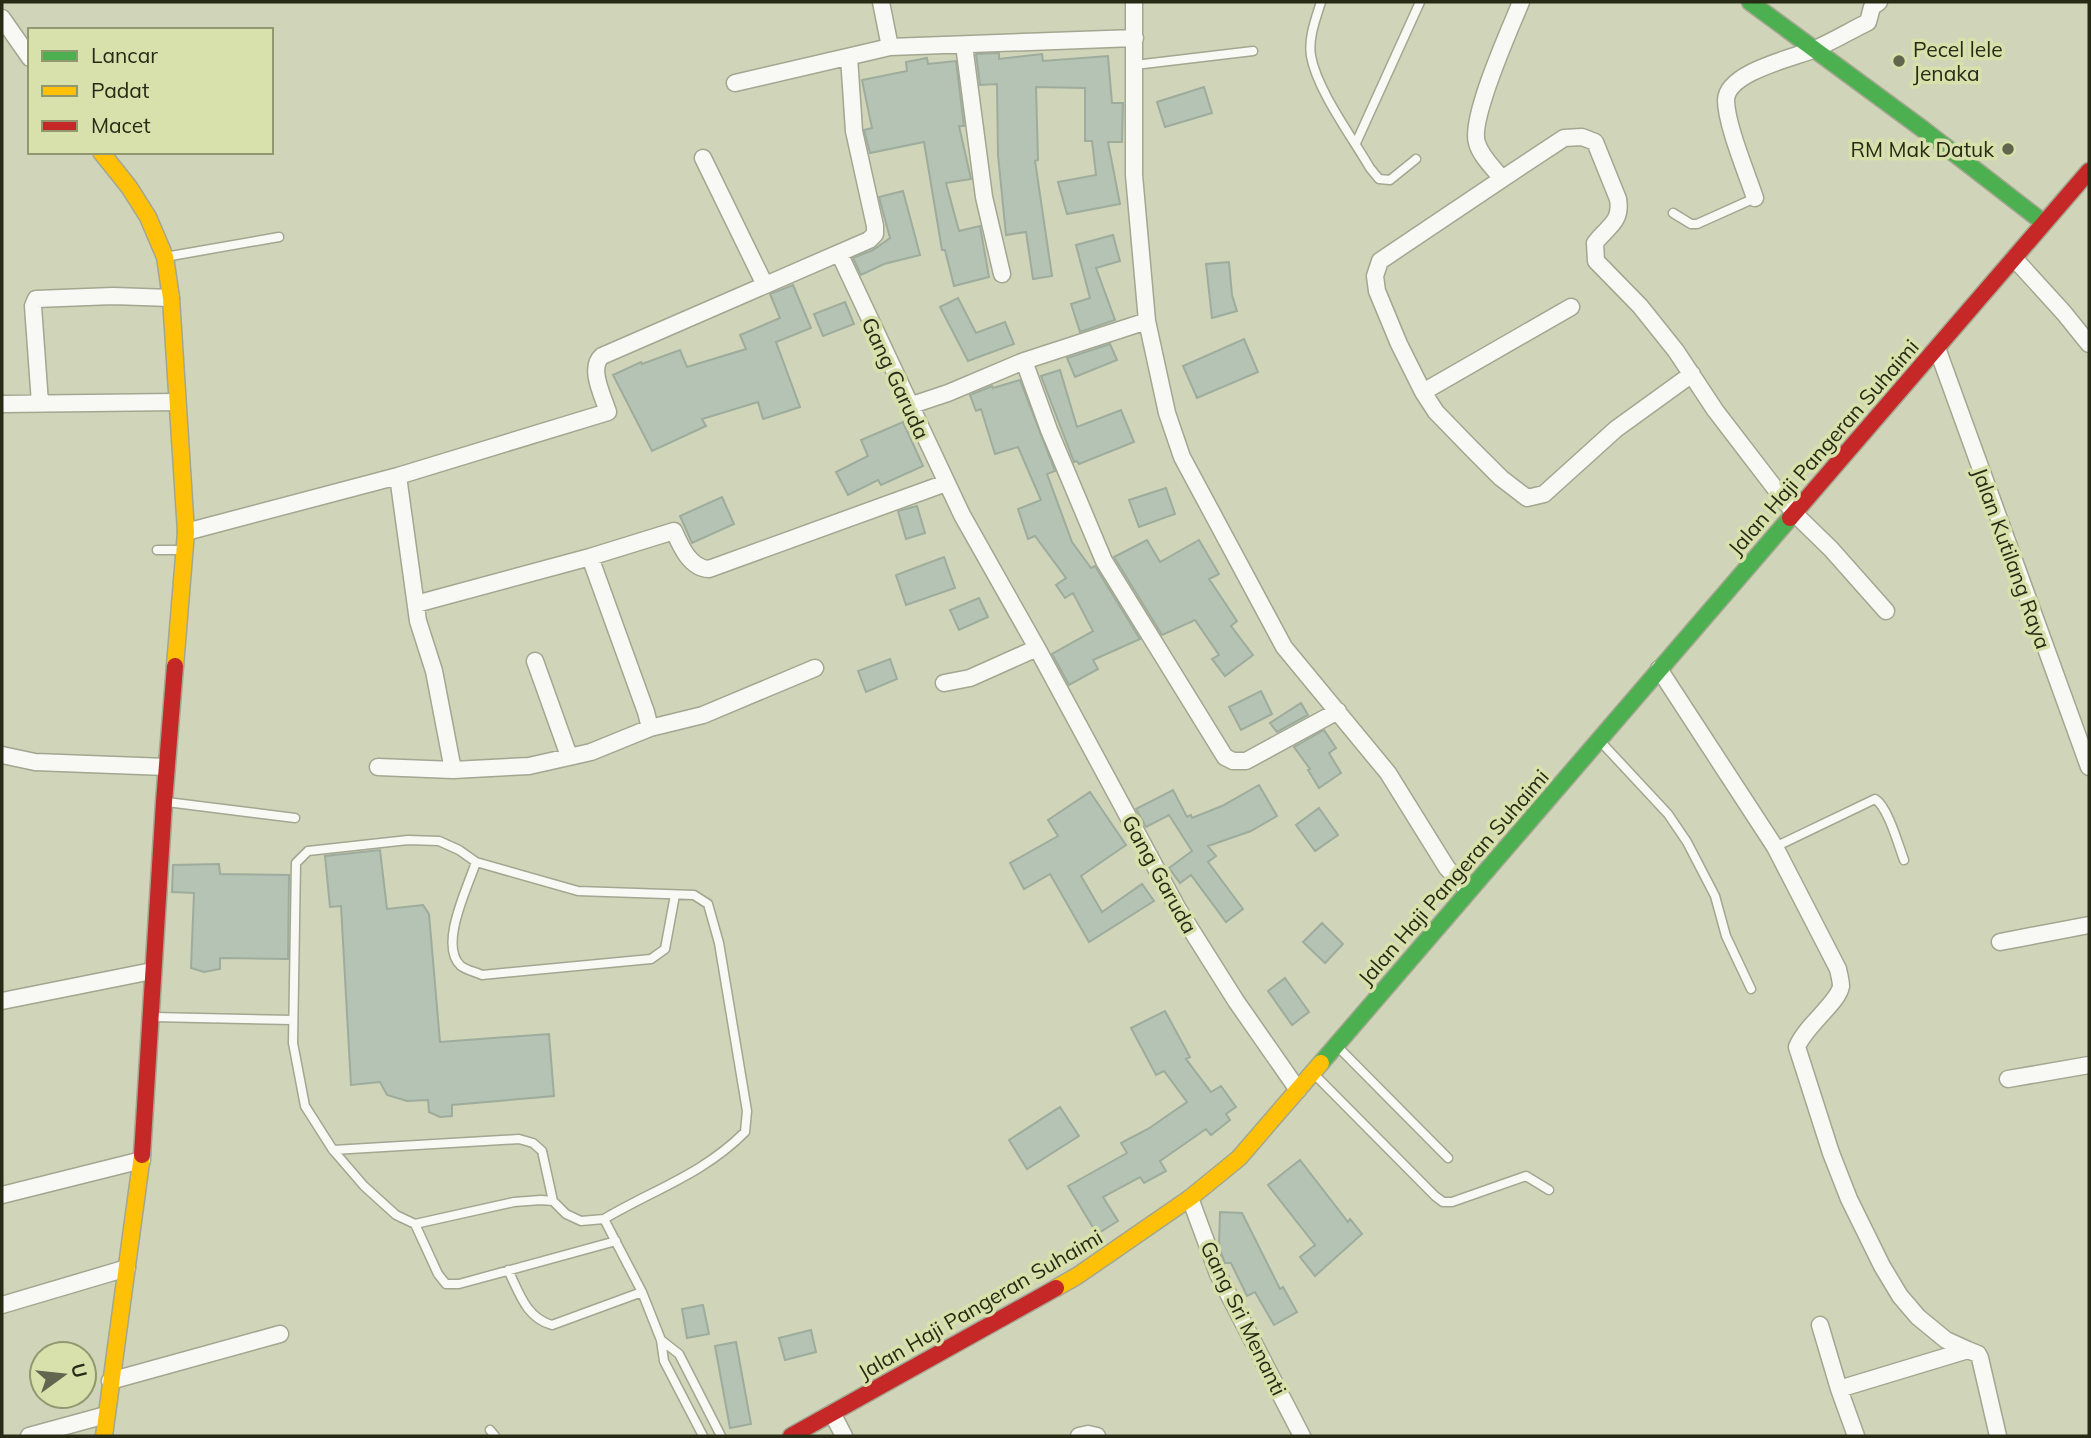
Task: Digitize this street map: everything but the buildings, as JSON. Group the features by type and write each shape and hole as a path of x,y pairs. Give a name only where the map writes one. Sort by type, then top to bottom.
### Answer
{"main road":[{"path":"1750,2 2044,223"},
{"path":"103,154 129,187 148,217 165,257 171,298 186,532 166,767 142,1160 104,1436"},
{"name":"Jalan Haji Pangeran Suhaimi","path":"791,1436 1077,1276 1190,1198 1239,1158 2089,171"}],"street":[{"path":"881,2 890,47"},
{"path":"1134,2 1134,175 1147,321 1167,413 1182,457 1284,647 1388,773 1447,868 1468,890"},
{"path":"1502,179 1482,154 1476,142 1475,128 1521,2"},
{"path":"1755,198 1737,147 1726,103 1729,90 1747,75 1815,49 1868,22 1872,7 1879,2"},
{"path":"2,18 28,55"},
{"path":"735,83 890,47 1135,38"},
{"path":"964,45 984,197 1002,274"},
{"path":"186,532 398,476 608,412 596,368 597,360 602,356 869,240 875,234 875,226 854,131 849,57"},
{"path":"1692,374 1599,443 1544,494 1524,497 1478,456 1436,412 1423,392 1377,291 1376,268 1380,261 1564,138 1582,136 1595,142 1619,208 1618,217 1595,243 1596,261 1640,306 1692,374 1715,410 1794,513 1831,549 1886,611"},
{"path":"703,158 765,285"},
{"name":"Gang Garuda","path":"839,253 946,483 1178,909 1236,1001 1298,1090"},
{"path":"2014,258 2089,344"},
{"path":"40,403 33,306 36,299 113,296 171,298"},
{"path":"1423,392 1571,307"},
{"path":"909,406 948,393 1024,361 1147,321"},
{"name":"Jalan Kutilang Raya","path":"1937,348 2082,732 2089,767"},
{"path":"1024,361 1049,430 1104,561 1225,757 1233,761 1246,761 1338,711"},
{"path":"2,404 177,402"},
{"path":"398,476 418,621 434,671 453,769"},
{"path":"416,604 590,557 674,531 681,548 692,561 700,568 709,569 946,483"},
{"path":"590,557 650,728"},
{"path":"944,683 970,678 1037,648"},
{"path":"536,661 569,756"},
{"path":"378,767 453,769 529,766 592,752 650,728 702,715 815,668"},
{"path":"1659,669 1775,847 1838,969 1841,986 1838,995 1806,1030 1797,1047 1831,1153 1849,1199 1900,1296 1932,1330 1946,1340 1978,1354 1993,1435"},
{"path":"2,755 35,762 166,767"},
{"path":"2000,942 2089,925"},
{"path":"2,1001 152,971"},
{"path":"2008,1079 2089,1065"},
{"path":"2,1195 142,1160"},
{"name":"Gang Sri Menanti","path":"1190,1198 1218,1274 1302,1436"},
{"path":"2,1305 127,1268"},
{"path":"1820,1325 1856,1436"},
{"path":"110,1381 280,1334"},
{"path":"1839,1389 1968,1350"},
{"path":"832,1413 844,1436"},
{"path":"29,1436 106,1415"},
{"path":"1079,1436 1097,1436"}],"lane":[{"path":"1321,2 1311,36 1310,54 1319,79 1356,143 1380,179 1390,180 1416,159"},
{"path":"1356,143 1420,2"},
{"path":"1135,65 1252,51"},
{"path":"1673,213 1691,224 1697,224 1755,198"},
{"path":"165,257 279,237"},
{"path":"157,550 183,550"},
{"path":"1599,739 1668,814 1688,842 1715,896 1726,936 1751,989"},
{"path":"1775,847 1875,799 1879,801 1891,824 1904,860"},
{"path":"164,802 295,817"},
{"path":"333,1150 519,1139 533,1143 542,1151 553,1201 566,1214 582,1221 604,1219 642,1197 692,1175 729,1149 745,1132 747,1111 719,943 708,904 694,895 578,891 476,862 439,841 408,840 308,851 296,863 293,1042 305,1106 333,1150 364,1186 396,1214 415,1224 438,1274 446,1284 459,1284 616,1241"},
{"path":"476,862 451,937 453,954 462,967 482,975 651,959 665,949 675,895"},
{"path":"150,1017 293,1020"},
{"path":"1337,1045 1448,1158"},
{"path":"1313,1073 1443,1202 1463,1199 1526,1176 1549,1191"},
{"path":"415,1224 514,1202 553,1201"},
{"path":"604,1219 642,1292 661,1340 664,1361 703,1436"},
{"path":"508,1270 530,1313 541,1322 552,1325 642,1292"},
{"path":"661,1340 679,1354 721,1436"}],"traffic: fast":[{"path":"1750,2 1924,130 2044,223"},
{"path":"1321,1063 1790,518"}],"traffic: slow":[{"path":"103,154 129,187 148,217 165,257 171,298 186,532 175,666"},
{"path":"1056,1288 1190,1198 1239,1158 1321,1063"},
{"path":"104,1436 142,1155"}],"traffic: jam":[{"path":"1790,518 2089,171"},
{"path":"142,1155 175,666"},
{"path":"791,1436 1056,1288"}],"place":[{"name":"Pecel lele Jenaka","path":"1899,61"},
{"name":"RM Mak Datuk","path":"2008,149"}]}
